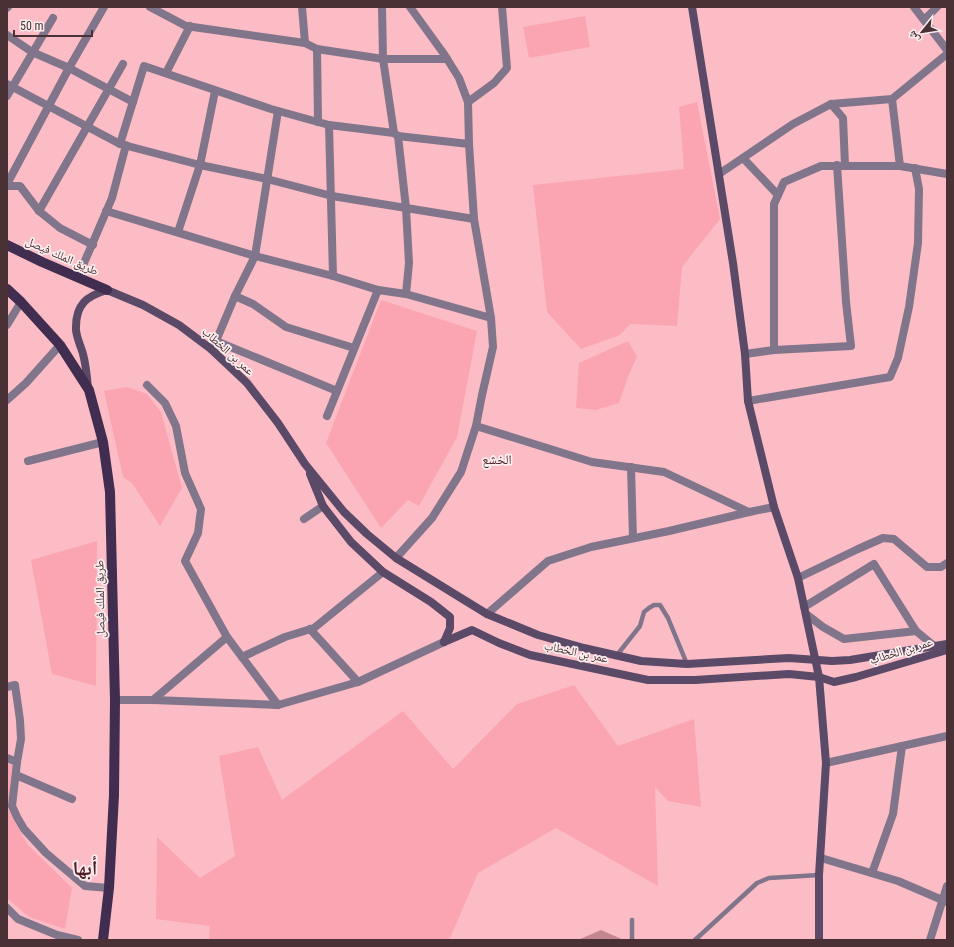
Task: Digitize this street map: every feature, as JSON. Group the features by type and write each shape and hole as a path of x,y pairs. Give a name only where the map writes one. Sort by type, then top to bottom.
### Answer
{"main road":[{"name":"طريق الملك فيصل","path":"7,245 107,290"},
{"name":"طريق الملك فيصل","path":"7,289 21,302 60,345 89,390 103,442 110,492 115,700 114,795 109,888 103,940"}],"street":[{"path":"93,245 60,228 39,211 20,186 7,185 10,173 104,7"},
{"path":"150,7 186,26 305,43 317,49 383,59 447,59"},
{"path":"302,7 305,43"},
{"path":"382,7 383,59 396,135 406,208 409,263 406,294"},
{"path":"396,558 432,518 462,472 476,426 494,347 491,318 474,219 468,102 459,78 410,7"},
{"path":"468,102 494,83 507,68 502,7"},
{"path":"692,7 734,263 745,354 748,401 774,507 798,578 819,677 826,763 819,875 819,940"},
{"path":"914,7 947,50"},
{"path":"924,20 937,7"},
{"path":"7,96 9,85 53,18"},
{"path":"166,74 190,26"},
{"path":"7,35 32,52 69,68 133,102"},
{"path":"317,49 318,122"},
{"path":"719,174 794,124 831,104 892,99 947,54"},
{"path":"39,211 123,64"},
{"path":"78,277 112,198 133,102 144,66 270,110 329,125 469,144"},
{"path":"9,85 123,144 200,166 267,179 332,196 474,219"},
{"path":"178,232 200,166 216,90"},
{"path":"892,99 900,166"},
{"path":"745,354 774,350 851,346 846,302 841,165 843,118 831,104"},
{"path":"211,349 255,256 278,111"},
{"path":"329,125 333,276"},
{"path":"743,158 778,194"},
{"path":"774,350 774,204 784,182 821,166 841,165 900,166 947,174"},
{"path":"748,401 890,377 898,358 909,307 918,243 919,189 915,168"},
{"path":"106,211 255,256 333,276 378,290 406,294 491,318"},
{"path":"89,390 83,355 75,328 78,313 84,301 92,295 107,290"},
{"name":"عمر بن الخطاب","path":"107,290 143,305 173,322 211,349 247,383 278,423 305,464 344,512 367,534 396,558 487,614 538,636 641,661 687,664 789,658 832,661 850,660 933,645 947,644"},
{"path":"327,416 378,290"},
{"path":"235,296 253,304 286,327 354,348"},
{"path":"7,325 21,302"},
{"path":"216,341 337,391"},
{"path":"7,400 26,383 60,345"},
{"path":"146,386 165,404 176,426 185,473 201,509 198,533 185,561 227,637 278,705"},
{"path":"476,426 592,462 664,472 749,512"},
{"path":"28,461 103,442"},
{"name":"عمر بن الخطاب","path":"305,464 323,506 351,542 383,572 431,602 450,617 450,628 444,642"},
{"path":"631,467 633,538"},
{"path":"304,519 323,506"},
{"path":"487,614 548,561 591,547 774,507"},
{"path":"798,578 883,538 894,539 927,567 941,567 947,563"},
{"path":"805,610 874,564 916,631 933,645"},
{"path":"242,657 285,637 314,628 383,572"},
{"path":"805,610 823,627 844,639 916,631"},
{"path":"310,629 358,682"},
{"name":"عمر بن الخطاب","path":"444,642 472,630 499,643 530,655 648,680 695,680 789,674 819,677 834,682 947,650"},
{"path":"154,700 227,637"},
{"path":"115,700 278,705 358,682 444,642"},
{"path":"7,687 15,685 20,720 21,739 16,762 12,806 16,817 24,829 46,853 85,886 109,888"},
{"path":"826,763 947,736"},
{"path":"872,873 893,814 902,746"},
{"path":"7,758 16,762"},
{"path":"16,775 72,799"},
{"path":"821,858 898,881 945,901"},
{"path":"930,940 945,901 947,886"},
{"path":"7,908 18,918 57,935 78,940"}],"lane":[{"path":"617,655 640,626 644,612 654,605 660,605 668,618 687,664"},
{"path":"695,940 757,883 769,878 819,875"},
{"path":"632,920 632,940"}],"shaded area":[{"path":"585,16 590,47 529,58 523,27"},
{"path":"697,102 720,219 682,267 677,326 630,324 620,335 581,349 547,312 533,185 684,169 679,107"},
{"path":"381,300 477,331 457,437 419,506 408,500 381,528 326,443"},
{"path":"628,341 637,357 629,374 619,403 596,410 576,408 579,363"},
{"path":"127,387 147,394 161,412 182,488 160,526 132,483 123,477 104,391"},
{"path":"97,541 96,686 52,674 31,560"},
{"path":"574,685 618,746 694,719 701,807 668,801 655,787 658,886 556,828 478,873 448,940 209,940 210,926 156,919 157,837 200,878 235,856 219,756 258,747 282,800 403,711 453,769 517,704"},
{"path":"7,763 12,765 8,809 27,844 72,888 65,929 29,917 7,898"}],"building":[{"path":"601,930 624,940 578,940"}],"district":[{"name":"الخشع","path":"497,459"},
{"name":"أبها","path":"85,868"}]}
